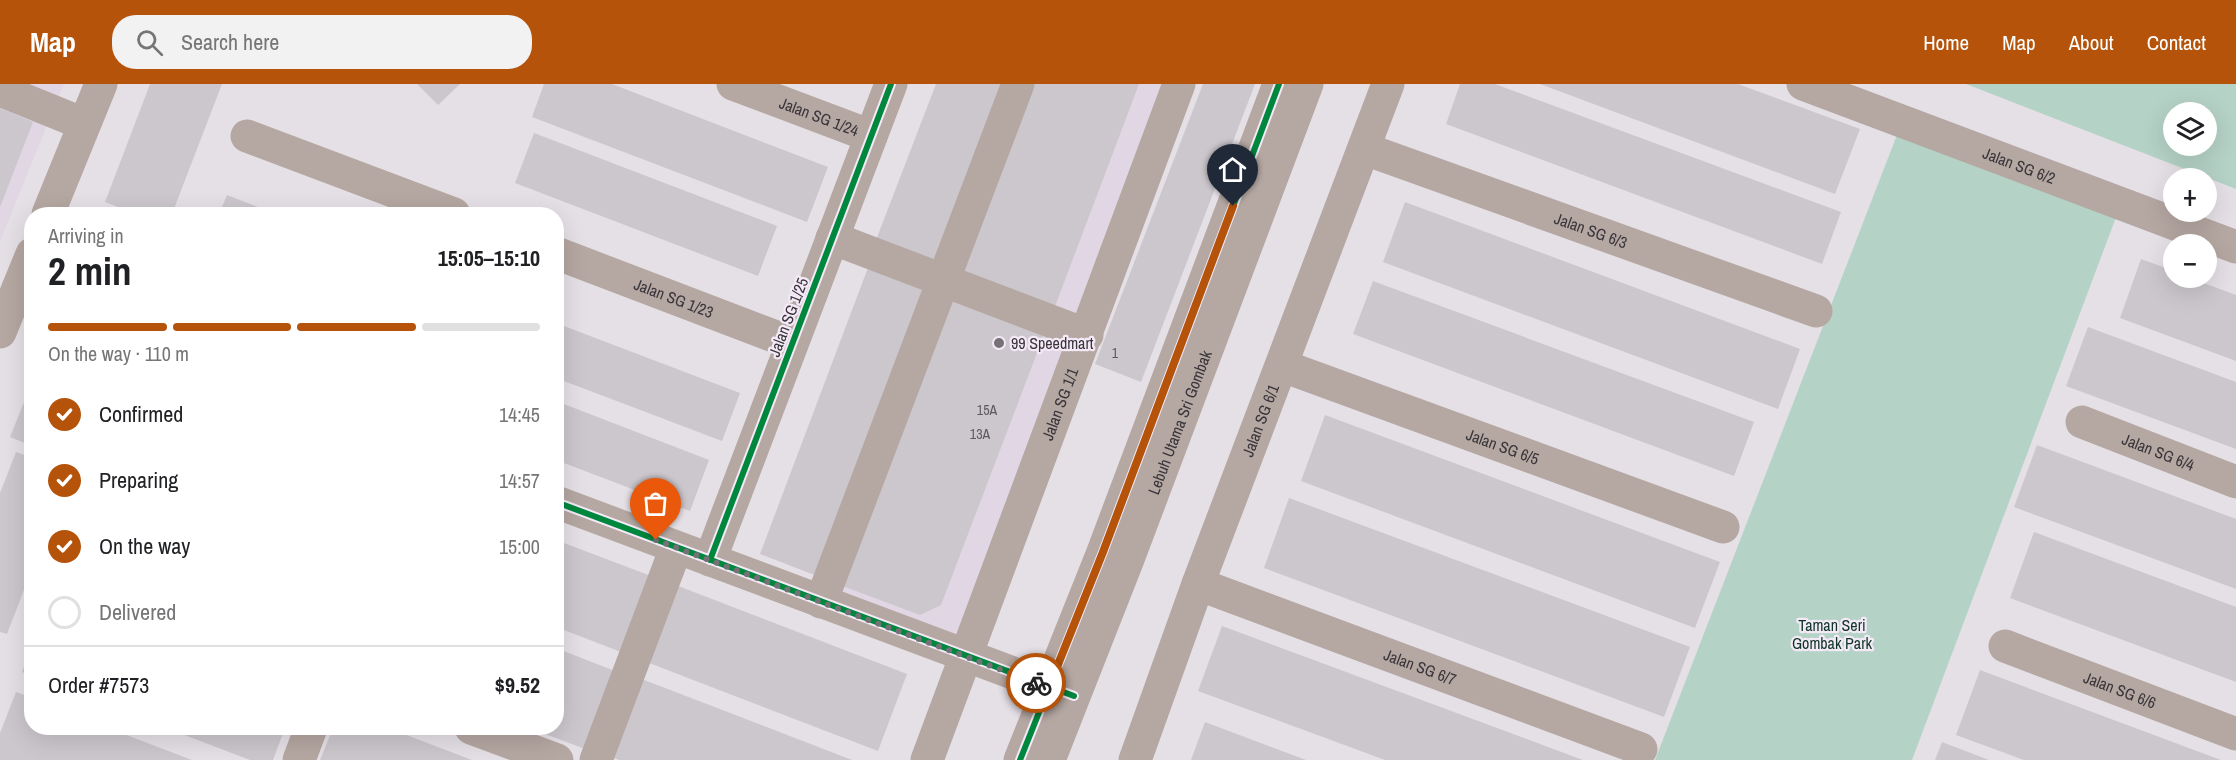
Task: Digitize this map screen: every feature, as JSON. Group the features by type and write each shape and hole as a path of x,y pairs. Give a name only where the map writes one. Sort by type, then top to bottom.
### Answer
{"street":[{"path":"51,207 101,84"},
{"name":"Jalan SG 1/24","path":"733,84 871,136"},
{"name":"Jalan SG 1/25","path":"710,560 891,84"},
{"path":"821,602 1018,84"},
{"name":"Jalan SG 1/1","path":"927,760 1179,84"},
{"name":"Lebuh Utama Sri Gombak","path":"1049,760 1062,692 1107,541 1279,84"},
{"name":"Lebuh Utama Sri Gombak","path":"1020,760 1062,692 1307,84"},
{"name":"Jalan SG 6/1","path":"1135,760 1198,584 1283,366 1388,84"},
{"name":"Jalan SG 6/2","path":"1803,84 2236,247"},
{"path":"0,90 84,124"},
{"path":"247,136 435,207"},
{"name":"Jalan SG 6/3","path":"1365,149 1816,311"},
{"path":"832,238 1087,335"},
{"name":"Jalan SG 1/23","path":"564,256 792,343"},
{"path":"0,332 8,292 24,267"},
{"name":"Jalan SG 6/5","path":"1283,366 1723,527"},
{"name":"Jalan SG 6/4","path":"2082,422 2236,482"},
{"path":"564,505 1062,692"},
{"path":"596,760 676,548"},
{"name":"Jalan SG 6/7","path":"1198,584 1641,749"},
{"name":"Jalan SG 6/6","path":"2005,646 2236,734"},
{"path":"298,760 308,735"},
{"path":"490,735 557,760"}],"shaded area":[{"path":"0,84 64,84 0,241"},
{"path":"1029,84 1162,84 956,641 835,593"}],"green space":[{"path":"1966,84 2236,84 2236,189 2217,182 2217,168 2182,168"},
{"name":"Taman Seri Gombak Park","path":"1902,122 2121,204 1912,760 1655,760"}],"building":[{"path":"150,84 222,84 175,207 118,207 105,202"},
{"path":"417,84 460,84 438,105"},
{"path":"544,84 612,84 828,167 807,222 532,117"},
{"path":"936,84 1005,84 936,263 876,240"},
{"path":"1030,84 1139,84 1054,309 959,273"},
{"path":"1203,84 1255,84 1141,382 1095,364"},
{"path":"1460,84 1495,84 1841,212 1822,264 1446,124"},
{"path":"1540,84 1738,84 1860,129 1835,194"},
{"path":"0,108 33,122 0,207"},
{"path":"534,133 777,226 758,276 515,183"},
{"path":"227,195 258,207 222,207"},
{"path":"1405,202 1800,349 1778,409 1383,262"},
{"path":"2141,259 2163,267 2163,288 2217,288 2236,295 2236,361 2120,318"},
{"path":"869,265 927,288 817,576 760,554"},
{"path":"1373,281 1754,422 1734,476 1353,334"},
{"path":"950,296 1045,332 941,605 920,615 840,585"},
{"path":"564,326 740,393 722,441 564,381"},
{"path":"2088,327 2236,382 2236,449 2066,386"},
{"path":"24,402 24,443 10,437"},
{"path":"564,404 709,460 690,511 564,463"},
{"path":"1325,415 1720,562 1695,628 1301,481"},
{"path":"2037,445 2236,519 2236,589 2014,507"},
{"path":"16,452 24,455 24,590 7,634 0,632 0,493"},
{"path":"1289,498 1690,647 1664,717 1264,568"},
{"path":"2034,532 2236,607 2236,682 2010,598"},
{"path":"564,543 651,576 621,652 564,630"},
{"path":"673,584 907,674 878,751 644,661"},
{"path":"1222,626 1583,760 1385,760 1198,691"},
{"path":"564,651 615,671 585,749 548,735 564,735"},
{"path":"1980,670 2221,760 2024,760 1956,735"},
{"path":"639,678 852,760 619,760 609,756"},
{"path":"16,692 24,695 24,735 126,735 192,760 0,760 0,733"},
{"path":"1205,722 1306,760 1191,760"},
{"path":"184,735 282,735 273,760 250,760"},
{"path":"330,735 406,735 472,760 320,760"},
{"path":"1942,742 1989,760 1935,760"}],"cycle path":[{"path":"710,560 891,84"},
{"path":"1020,760 1103,552 1279,84"},
{"path":"564,505 1074,696"}],"way so far":[{"path":"656,540 1036,683"}],"place":[{"name":"99 Speedmart","path":"999,343"}],"route":[{"path":"1036,683 1049,687 1103,552 1233,206"}]}
